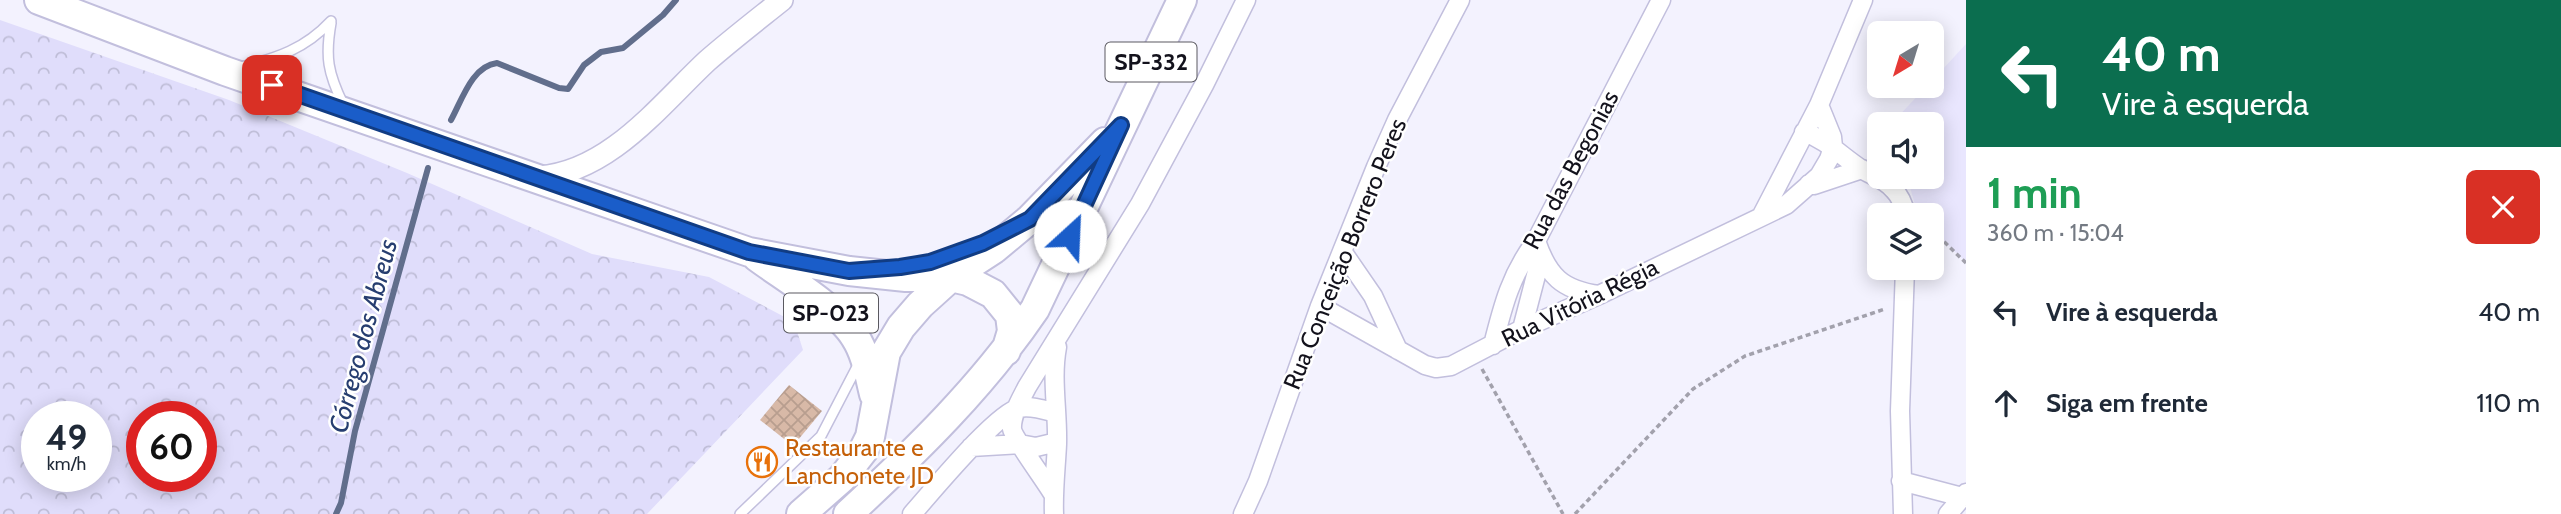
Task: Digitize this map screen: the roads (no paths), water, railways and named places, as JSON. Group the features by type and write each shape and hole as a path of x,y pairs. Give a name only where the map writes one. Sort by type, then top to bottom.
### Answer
{"main road":[{"name":"SP-023","path":"39,0 226,71 749,252 849,271 906,277 951,277"},
{"name":"SP-332","path":"848,514 936,431 1006,351 1041,296 1182,0"},
{"name":"SP-332","path":"801,514 855,465 870,437 886,352 920,305 951,277 994,249 1030,219 1121,125"},
{"path":"849,271 930,262 983,243 1030,219"},
{"name":"SP-023","path":"749,252 841,320 854,334 864,354 876,401"},
{"path":"951,277 981,287 993,294 1002,304 1010,316 1012,331 1006,351"}],"street":[{"path":"536,177 559,176 590,163 628,135 707,62 782,0"},
{"path":"1053,494 1012,429 1017,408 1027,387 1140,204 1246,0"},
{"name":"Rua Conceição Borrero Peres","path":"1243,514 1258,481 1320,306 1397,120 1460,0"},
{"name":"Rua das Begonias","path":"1522,329 1539,248 1661,0"},
{"path":"1762,215 1819,104 1863,0"},
{"path":"1819,104 1827,121 1833,148"},
{"path":"1804,132 1824,141 1862,169 1880,177 1894,189 1903,203"},
{"name":"Rua Vitória Régia","path":"1320,306 1425,365 1436,368 1451,366 1522,329 1786,205 1810,184 1826,164 1833,148"},
{"path":"1787,168 1810,184"},
{"name":"Rua Vitória Régia","path":"1810,184 1862,169"},
{"path":"1539,248 1556,280 1568,288 1599,295"},
{"name":"Rua das Begonias","path":"1493,345 1511,281 1521,262 1539,248"},
{"path":"1342,251 1373,296 1398,351"},
{"path":"1903,514 1900,411 1905,280"},
{"path":"1054,514 1057,442 1054,361 1058,339"},
{"path":"912,514 971,447 1017,408 1056,413"},
{"path":"971,447 1020,444 1036,447 1057,442"},
{"path":"1901,481 1964,495 1948,514"}],"lane":[{"path":"226,71 274,58 308,43 331,21 327,64 346,111"},
{"path":"740,514 821,436 864,354"}],"waterway":[{"name":"Córrego dos Abreus","path":"451,120 474,77 488,65 497,63 559,88 568,89 584,65 601,52 623,48 663,15 676,0"},
{"name":"Córrego dos Abreus","path":"336,514 341,503 355,431 428,168"}],"place":[{"name":"Restaurante e Lanchonete JD","path":"762,462"}]}
